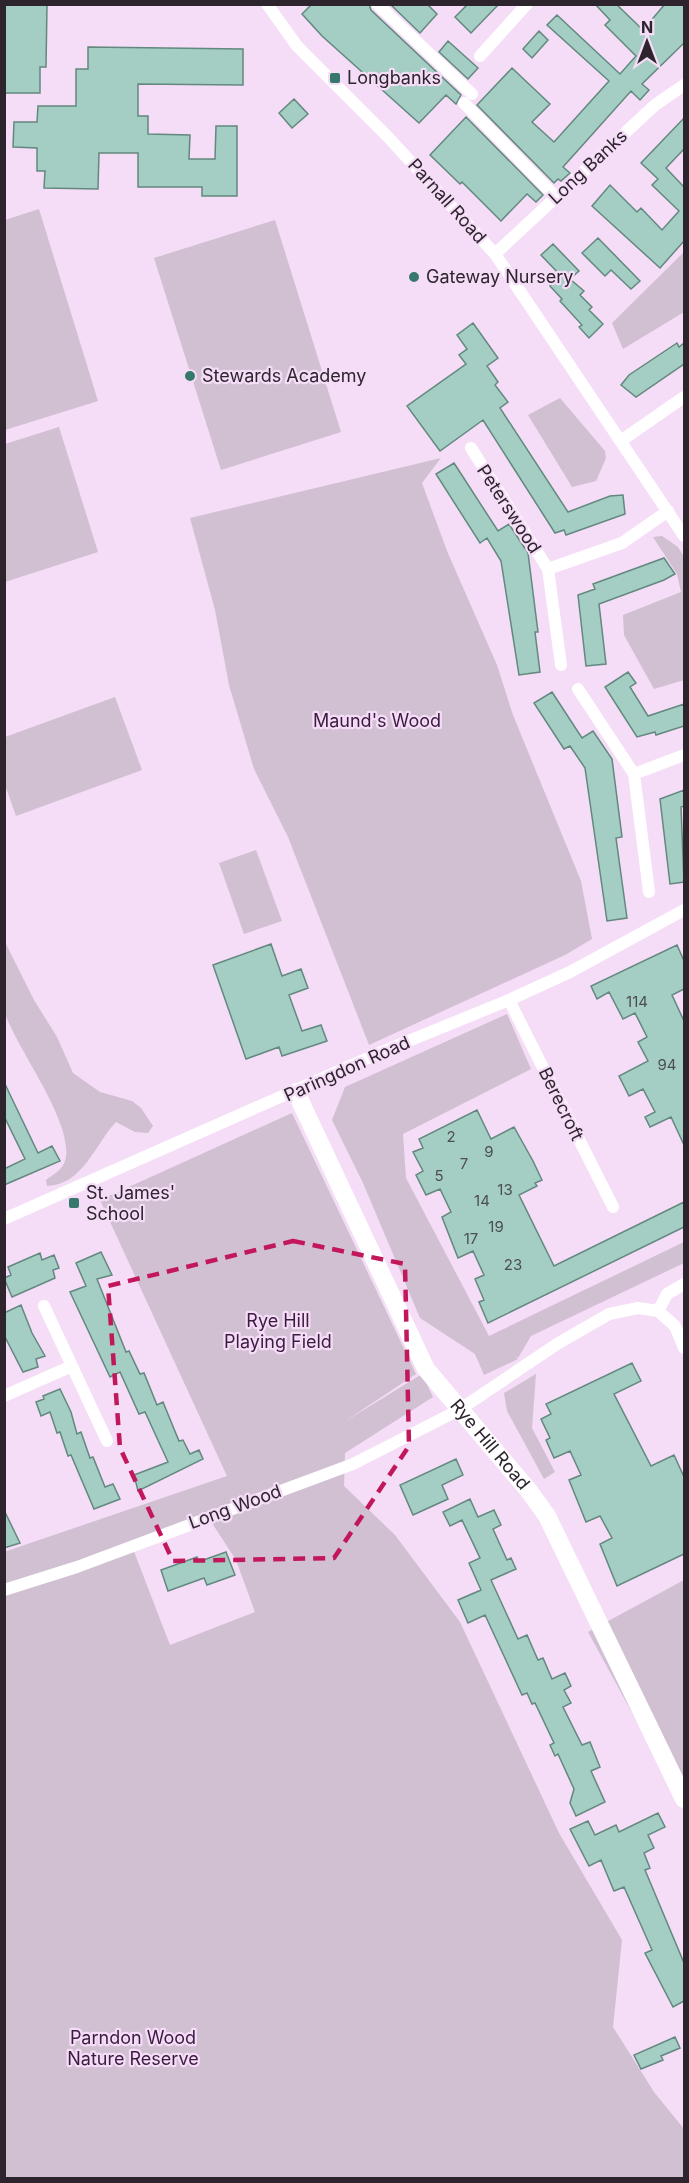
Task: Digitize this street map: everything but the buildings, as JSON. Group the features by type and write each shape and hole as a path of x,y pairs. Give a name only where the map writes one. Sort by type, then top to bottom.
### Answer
{"street":[{"name":"Parnall Road","path":"267,4 297,46 389,138 495,254 622,440 684,536"},
{"path":"377,4 468,98 556,197"},
{"path":"480,56 527,4"},
{"name":"Long Banks","path":"495,254 654,105 684,85"},
{"path":"622,440 684,397"},
{"name":"Peterswood","path":"471,448 548,569 561,665"},
{"name":"Peterswood","path":"548,569 622,543 668,511"},
{"path":"578,688 634,774 650,892"},
{"path":"634,774 684,755"},
{"name":"Paringdon Road","path":"4,1220 384,1051 509,1000 570,972 684,910"},
{"name":"Berecroft","path":"509,1000 612,1207"},
{"name":"Rye Hill Road","path":"296,1092 426,1369 530,1491 547,1516 684,1799"},
{"path":"658,1311 667,1294 684,1284"},
{"path":"44,1306 107,1441"},
{"path":"459,1410 557,1344 609,1314 638,1308 658,1311 675,1326 684,1348"},
{"path":"4,1396 72,1366"},
{"name":"Long Wood","path":"4,1590 77,1567 255,1498 323,1476 407,1438 459,1410"}],"highlighted area":[{"path":"293,1241 405,1264 409,1446 334,1558 173,1561 120,1448 108,1286"}],"green space":[{"path":"39,209 98,401 5,430 5,220"},
{"path":"275,220 341,432 221,470 154,258"},
{"path":"684,252 684,312 623,349 612,323"},
{"path":"560,398 605,451 606,458 596,481 572,487 528,415"},
{"path":"59,427 98,552 5,582 5,444"},
{"name":"Maund's Wood","path":"441,458 422,483 447,551 497,665 513,715 581,881 592,939 565,955 369,1045 288,837 254,769 229,685 215,610 190,518"},
{"path":"662,536 678,547 684,557 684,680 654,689 624,635 623,615 681,592 677,574 653,537"},
{"path":"115,697 142,770 16,816 5,785 5,737"},
{"path":"256,850 282,921 244,934 219,863"},
{"path":"4,940 34,1000 57,1037 73,1073 100,1092 132,1101 141,1108 153,1126 148,1133 135,1132 116,1122 79,1171 70,1179 59,1184 47,1186 46,1180 60,1169 65,1161 66,1146 62,1128 5,1013 2,988"},
{"path":"507,1014 531,1069 403,1134 406,1178 489,1336 684,1242 684,1263 531,1336 518,1358 514,1355 518,1359 484,1375 475,1354 420,1318 363,1183 332,1120 345,1087"},
{"path":"292,1113 416,1374 344,1422 422,1374 433,1397 345,1453 344,1486 395,1535 460,1622 559,1833 622,1940 613,2027 654,2092 684,2129 684,2178 5,2178 4,1552 227,1476 100,1200","holes":["210,1520 236,1560 255,1612 170,1645 133,1549"]},
{"path":"536,1374 532,1428 555,1472 544,1479 507,1411 504,1393"},
{"path":"684,1580 684,1808 588,1632"}],"place":[{"name":"Longbanks","path":"335,78"},
{"name":"Gateway Nursery","path":"414,277"},
{"name":"Stewards Academy","path":"190,376"},
{"name":"St. James' School","path":"74,1203"}],"park label":[{"name":"Rye Hill Playing Field","path":"278,1331"},
{"name":"Parndon Wood Nature Reserve","path":"133,2048"}]}
